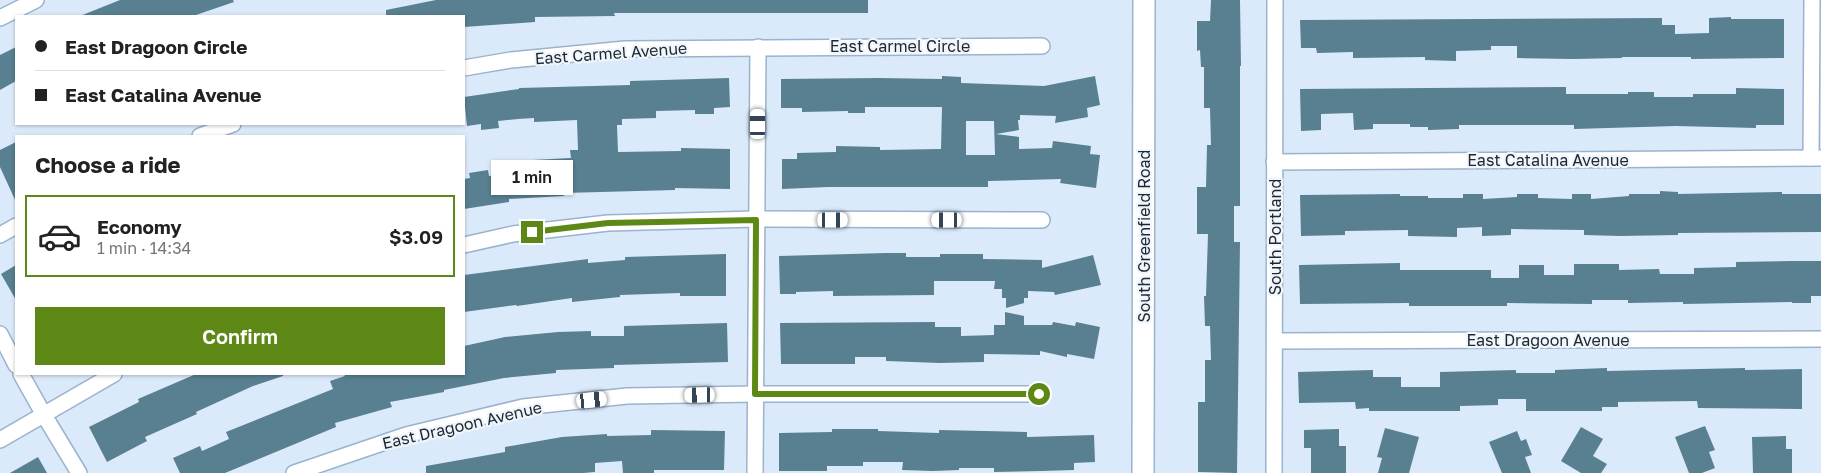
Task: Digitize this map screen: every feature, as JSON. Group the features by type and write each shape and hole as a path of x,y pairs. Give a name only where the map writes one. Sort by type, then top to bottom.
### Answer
{"main road":[{"name":"South Greenfield Road","path":"1143,473 1144,0"}],"street":[{"path":"0,18 36,0"},
{"name":"South Portland","path":"1274,473 1275,0"},
{"path":"1812,0 1816,158"},
{"name":"East Carmel Circle","path":"758,47 1042,46"},
{"path":"755,473 758,47"},
{"name":"East Carmel Avenue","path":"465,68 511,60 624,49 758,47"},
{"path":"203,135 231,125"},
{"name":"East Catalina Avenue","path":"1274,162 1816,158"},
{"path":"465,245 513,234 608,223 756,220 1042,220"},
{"path":"0,235 15,227"},
{"path":"0,334 15,362"},
{"name":"East Dragoon Avenue","path":"1275,341 1821,339"},
{"path":"22,375 79,473"},
{"path":"0,440 112,375"},
{"name":"East Dragoon Avenue","path":"294,473 406,435 523,407 627,396 1039,394"}],"building":[{"path":"120,0 233,0 234,2 196,15 82,15"},
{"path":"436,0 868,0 868,13 614,13 615,16 535,17 535,22 465,27 465,15 386,15 386,10"},
{"path":"1211,0 1240,0 1240,206 1234,206 1234,242 1240,242 1237,473 1198,472 1198,402 1205,402 1205,360 1211,360 1210,326 1205,326 1204,296 1206,296 1208,234 1197,234 1197,187 1206,187 1207,145 1211,145 1210,108 1204,108 1204,67 1201,67 1200,50 1197,51 1197,21 1210,21"},
{"path":"1731,17 1731,19 1784,19 1784,58 1517,58 1517,46 1491,46 1491,50 1456,51 1456,61 1425,60 1425,57 1353,58 1353,52 1317,53 1316,48 1301,48 1300,20 1662,18 1662,25 1675,25 1675,34 1709,33 1709,18"},
{"path":"15,48 15,82 0,90 0,55"},
{"path":"942,76 961,77 961,83 1044,86 1095,76 1100,105 1087,108 1088,117 1055,123 1056,116 1020,115 1020,120 1018,120 1019,130 996,134 1019,137 1019,149 1052,148 1053,141 1091,146 1090,154 1100,155 1096,188 1060,183 1061,179 988,181 988,187 828,187 782,189 782,159 797,159 797,153 836,152 836,146 880,147 880,150 941,149 942,107 865,107 865,113 848,113 848,111 802,112 802,108 781,108 781,79 942,79","holes":["966,121 994,121 995,155 966,155"]},
{"path":"729,78 730,107 714,108 714,114 695,114 695,110 656,111 656,118 622,119 622,125 617,125 618,152 681,151 681,148 730,149 730,189 675,188 675,190 564,193 564,196 509,199 509,202 465,209 465,179 470,178 469,173 488,170 489,176 514,172 514,161 571,158 570,150 578,150 577,120 534,122 534,118 498,121 499,128 481,130 481,124 467,126 465,97 519,88 630,85 630,81"},
{"path":"1566,87 1566,94 1654,92 1654,97 1693,97 1693,94 1736,94 1736,88 1784,89 1784,125 1756,125 1756,128 1676,126 1574,129 1574,125 1459,125 1459,129 1428,130 1428,127 1410,127 1410,124 1373,124 1373,129 1354,130 1353,113 1321,114 1321,130 1301,131 1300,89"},
{"path":"15,142 15,200 0,167 0,150"},
{"path":"1660,191 1678,192 1678,194 1782,192 1782,194 1821,194 1821,232 1678,233 1678,235 1620,236 1584,235 1584,230 1511,229 1511,235 1482,236 1482,227 1457,228 1457,237 1408,236 1408,230 1345,231 1345,235 1301,236 1300,195 1400,194 1400,196 1428,196 1428,198 1463,198 1463,194 1483,194 1483,199 1517,197 1517,194 1538,194 1538,198 1572,199 1572,194 1591,194 1591,199 1629,196 1629,194 1660,194"},
{"path":"906,253 906,257 940,257 940,254 983,254 983,259 1042,260 1042,268 1093,255 1101,285 1055,295 1054,292 1028,291 1028,298 1024,298 1024,303 1006,308 1006,298 1002,298 1002,289 994,289 995,281 934,281 934,295 833,296 833,291 780,294 779,256"},
{"path":"726,254 726,296 680,296 680,293 620,295 620,297 572,302 572,298 465,312 465,275 588,259 588,263 625,260 625,257"},
{"path":"1821,261 1821,296 1811,296 1811,303 1683,304 1683,302 1628,303 1628,300 1592,300 1592,304 1507,303 1507,306 1409,306 1409,303 1300,304 1299,265 1400,263 1400,270 1491,270 1491,278 1519,278 1519,265 1544,265 1544,275 1574,275 1574,264 1619,264 1619,270 1659,269 1660,274 1694,274 1694,268 1736,267 1736,262"},
{"path":"15,266 15,298 1,274"},
{"path":"1005,312 1024,316 1024,325 1052,325 1053,322 1075,326 1076,322 1100,327 1094,359 1067,354 1067,357 1040,351 1040,355 984,354 984,362 886,361 886,357 855,357 855,364 781,364 780,323 935,322 935,327 961,327 961,336 994,335 994,325 1005,325"},
{"path":"727,323 728,362 614,365 614,368 556,370 556,373 504,378 444,390 444,392 390,402 392,407 335,423 336,427 225,473 180,473 173,458 200,446 202,451 229,439 226,432 333,389 330,381 344,375 465,375 465,346 505,337 558,332 591,331 591,336 624,336 624,326"},
{"path":"1607,368 1607,371 1745,368 1745,370 1802,369 1802,409 1698,408 1697,401 1618,402 1618,407 1602,407 1602,411 1526,411 1526,399 1498,399 1498,405 1460,406 1460,411 1369,411 1369,408 1356,409 1355,402 1299,403 1298,372 1373,370 1373,377 1401,377 1401,387 1440,387 1440,372 1516,370 1516,373 1555,373 1555,370"},
{"path":"194,375 283,375 253,386 145,437 147,441 107,462 89,427 139,402 138,399"},
{"path":"1705,426 1715,450 1709,452 1715,468 1702,473 1689,473 1675,437"},
{"path":"1581,427 1603,439 1593,456 1607,464 1601,473 1581,473 1561,461"},
{"path":"1385,428 1419,437 1409,473 1378,473 1382,458 1377,457"},
{"path":"832,429 878,429 878,431 939,433 939,430 1027,432 1027,437 1094,435 1095,462 1074,463 1074,470 1041,471 994,472 994,468 959,468 959,470 933,471 902,470 903,462 863,462 863,466 827,466 827,471 779,471 779,433 832,432"},
{"path":"1339,429 1339,446 1346,446 1346,473 1311,473 1311,448 1304,448 1304,430"},
{"path":"651,430 725,431 724,470 654,470 654,473 623,473 622,461 595,463 595,472 583,473 426,473 426,466 505,452 505,447 562,437 607,434 607,436 651,435"},
{"path":"1517,431 1521,441 1526,439 1532,455 1525,457 1531,473 1502,473 1489,442"},
{"path":"1786,436 1786,449 1792,449 1792,473 1753,473 1752,437"},
{"path":"38,457 47,473 10,473"}],"route":[{"path":"532,232 608,223 756,220 755,394 1039,394"}]}
